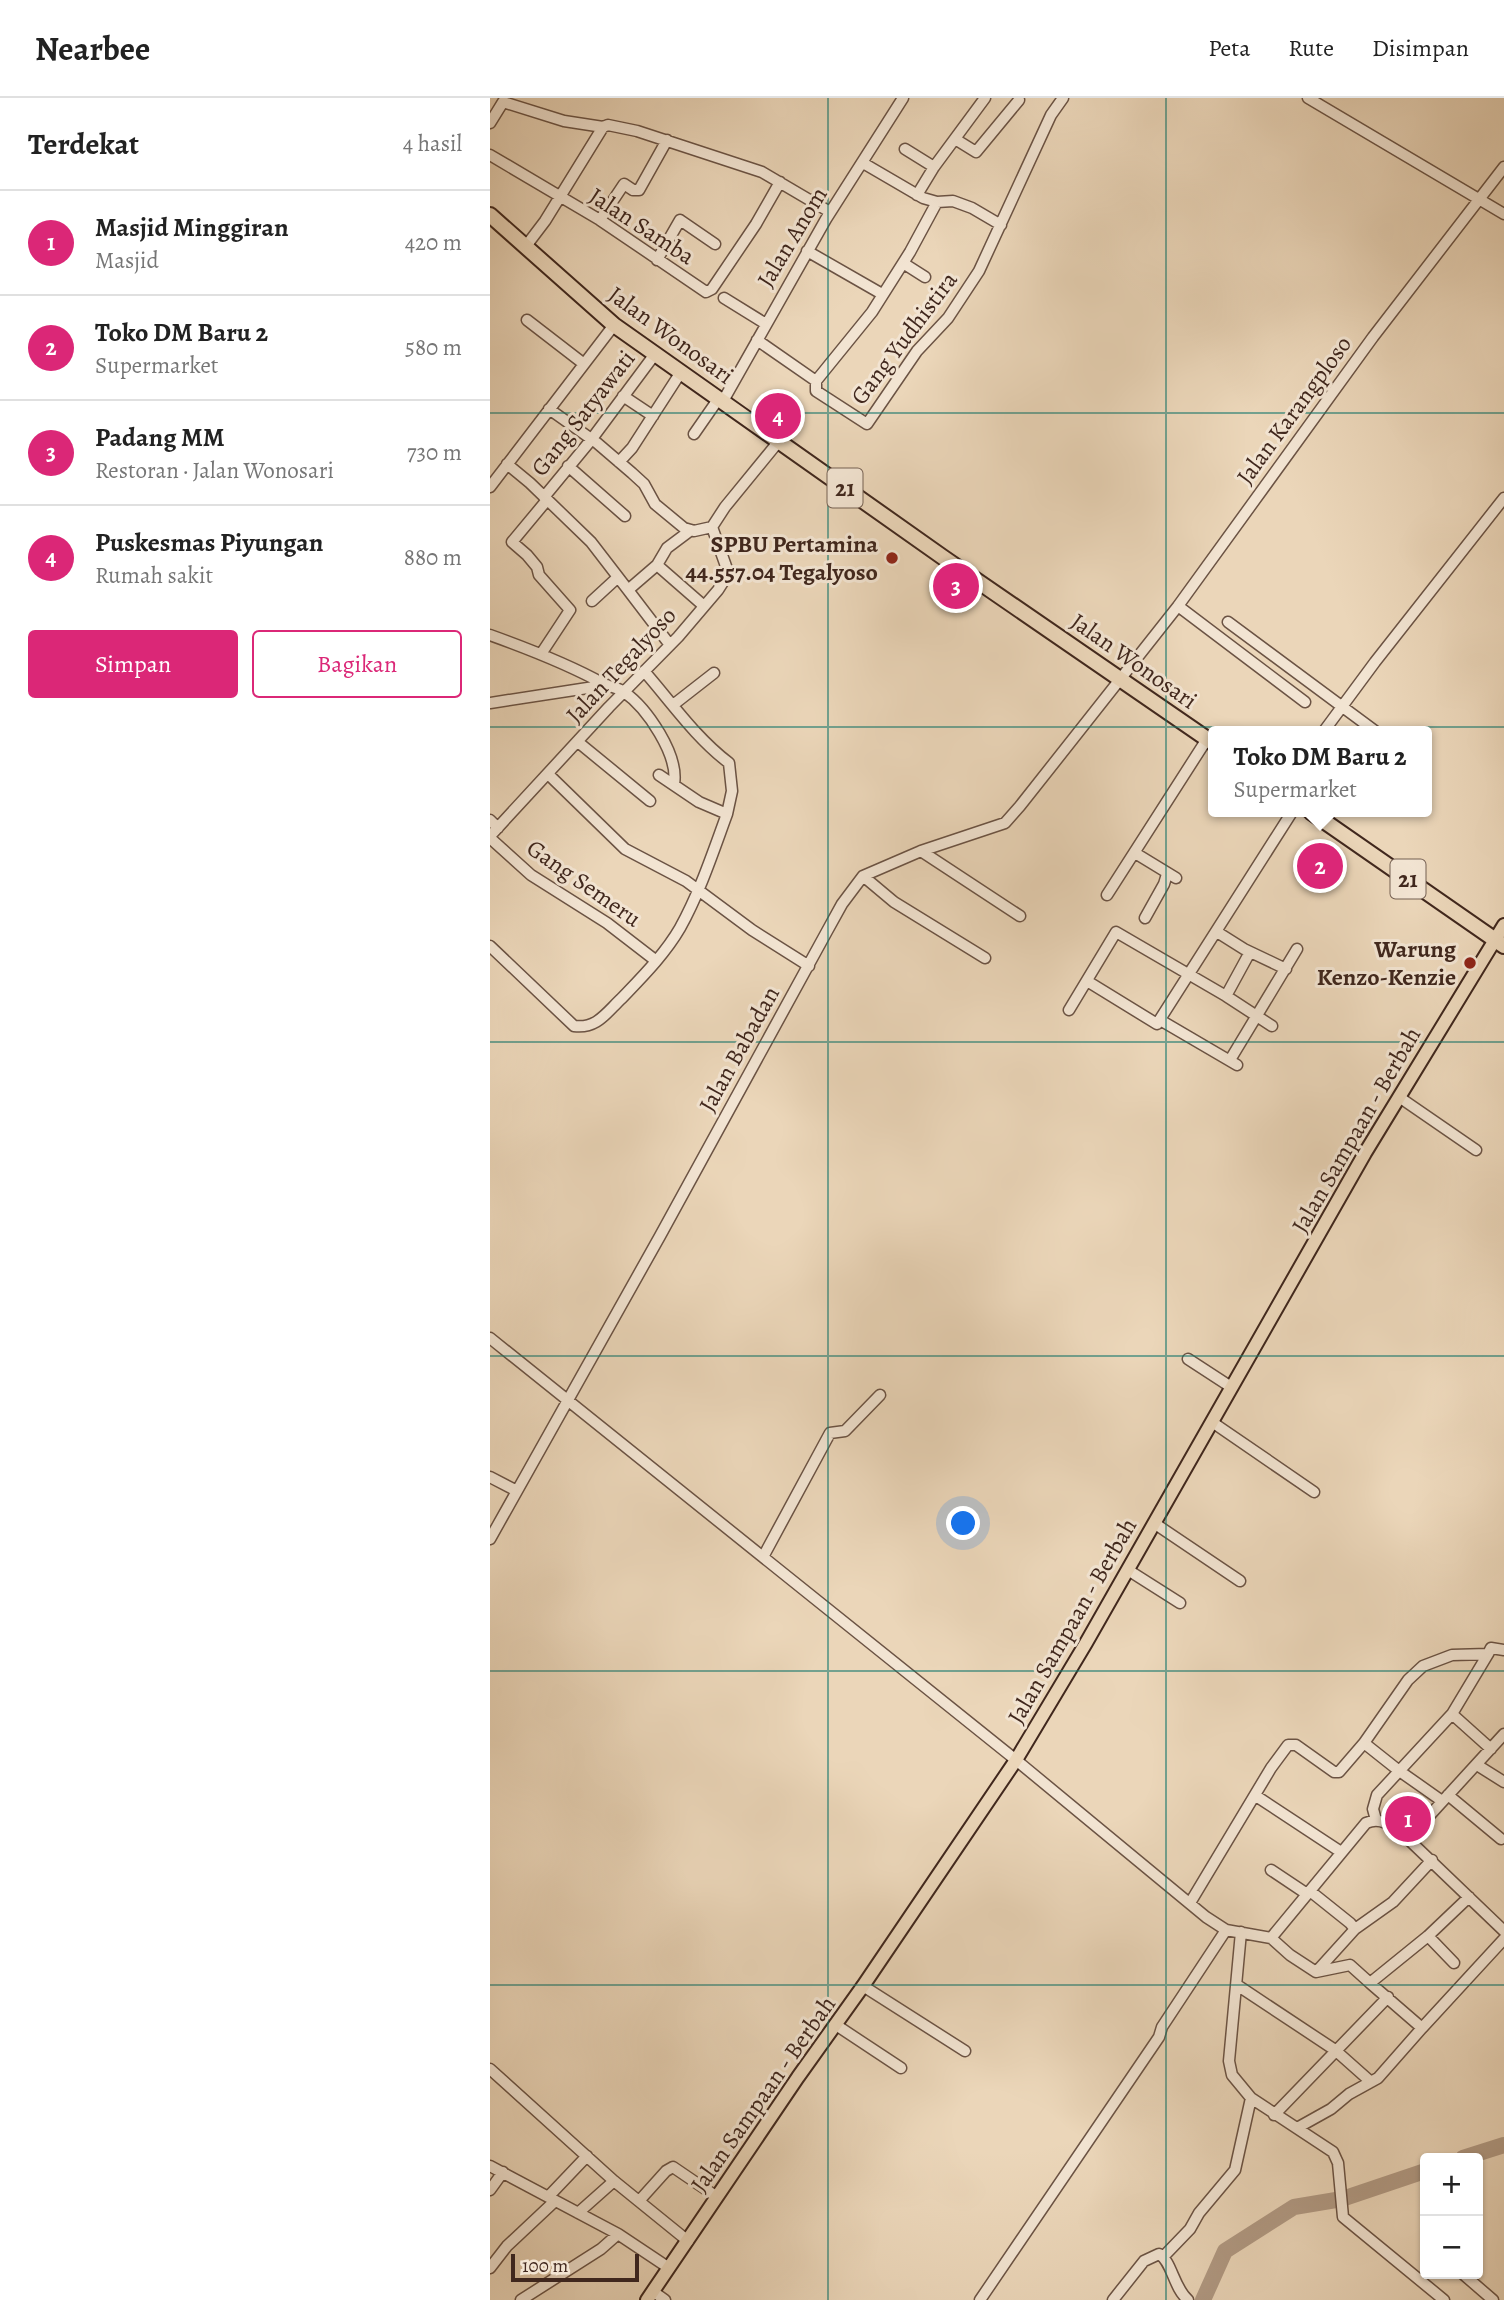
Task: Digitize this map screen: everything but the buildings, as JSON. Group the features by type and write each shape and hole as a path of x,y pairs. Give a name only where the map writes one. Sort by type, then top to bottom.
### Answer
{"highway":[{"name":"Jalan Wonosari","path":"490,215 614,325 944,558 1208,740"},
{"name":"21","path":"1318,817 1499,942"}],"main road":[{"name":"Jalan Sampaan - Berbah","path":"657,2298 669,2268 1016,1760 1399,1097 1499,942 1504,925"}],"street":[{"name":"Jalan Anom","path":"694,434 721,399 830,212 903,98"},
{"path":"863,163 917,195 937,202 953,201 972,208 1001,225 1051,115 1063,98"},
{"path":"1308,98 1504,214"},
{"path":"917,195 982,99"},
{"path":"955,139 976,152 1018,100"},
{"path":"490,123 503,102 564,121 637,131 762,172 830,212"},
{"path":"526,246 603,127"},
{"path":"600,220 624,184 633,190 639,190 667,140"},
{"path":"905,149 934,167"},
{"name":"Jalan Samba","path":"490,155 600,220 708,292 756,224 780,182"},
{"name":"Jalan Karangploso","path":"1119,678 1178,606 1373,337 1504,167"},
{"path":"816,380 872,312 937,202"},
{"path":"657,260 680,220 715,244"},
{"name":"Gang Yudhistira","path":"757,340 816,380 816,391 867,424 911,359 963,298 1001,225"},
{"path":"807,251 882,294"},
{"path":"903,263 925,277"},
{"path":"724,298 766,324"},
{"path":"527,320 583,364"},
{"path":"490,487 614,325"},
{"name":"Gang Satyawati","path":"541,654 570,610 539,575 537,567 527,555 512,542 655,354"},
{"path":"619,462 632,448 681,372"},
{"path":"623,396 653,416"},
{"path":"549,409 619,462 644,484 654,504 684,528 691,530 712,527 724,507 779,441"},
{"path":"507,464 597,549 670,645"},
{"path":"568,466 625,516"},
{"path":"1328,726 1504,498"},
{"name":"Jalan Tegalyoso","path":"490,837 494,824 548,775 670,645 725,579 727,569 712,527"},
{"path":"628,590 657,565 667,548 691,530"},
{"path":"657,565 704,606"},
{"path":"592,601 617,578"},
{"path":"1178,606 1276,685 1305,702"},
{"path":"1228,622 1368,726"},
{"path":"490,635 541,654 624,692 653,722 663,737 674,765 674,784"},
{"path":"1276,685 1291,669"},
{"path":"490,946 574,1026 586,1028 600,1020 655,960 679,929 698,890 727,814 732,791 729,763 695,733 644,671"},
{"path":"673,705 714,673"},
{"name":"Jalan Babadan","path":"490,1539 842,904 863,876 921,851 1004,823 1071,743 1119,678"},
{"path":"490,700 604,683"},
{"path":"578,742 650,801"},
{"path":"1107,895 1208,744"},
{"path":"548,775 625,849 698,890 809,967"},
{"path":"659,775 699,802 727,814"},
{"path":"1087,982 1157,1024 1289,817"},
{"name":"Gang Semeru","path":"490,837 531,875 607,923 655,960"},
{"path":"921,851 1020,916"},
{"path":"1135,853 1171,876 1145,918"},
{"path":"863,876 894,902 985,958"},
{"path":"1069,1010 1116,932 1272,1026"},
{"path":"1217,932 1286,969"},
{"path":"1160,1020 1233,1062 1255,1015 1297,949"},
{"path":"1226,996 1250,952"},
{"path":"1399,1097 1476,1150"},
{"path":"490,1338 1226,1930 1271,1938 1290,1955 1317,1972 1350,1965 1422,2028"},
{"path":"1188,1359 1231,1387"},
{"path":"763,1557 830,1433 845,1431 880,1395"},
{"path":"1212,1422 1314,1492"},
{"path":"490,1477 517,1491"},
{"path":"1154,1523 1240,1581"},
{"path":"1128,1570 1180,1603"},
{"path":"1376,1820 1373,1809 1377,1795 1452,1714 1491,1648 1504,1650"},
{"path":"1190,1903 1288,1745 1296,1745 1334,1772 1339,1772 1364,1743 1408,1680 1423,1666 1452,1655 1488,1654"},
{"path":"1452,1714 1490,1749"},
{"path":"1408,1839 1504,1734"},
{"path":"1364,1743 1398,1770 1445,1798 1501,1839"},
{"path":"1477,1765 1504,1782"},
{"path":"1256,1796 1341,1852"},
{"path":"1271,1938 1366,1823 1376,1820 1383,1820 1408,1839 1504,1931"},
{"path":"1317,1972 1355,1929 1393,1902 1432,1860"},
{"path":"1271,1870 1309,1893 1355,1929"},
{"path":"1370,1983 1428,1936 1469,1897"},
{"path":"980,2300 1159,2037 1162,2027 1226,1930"},
{"path":"1241,1932 1230,2068 1235,2081 1251,2098 1274,2115 1333,2152 1338,2163 1343,2217 1444,2300"},
{"path":"1428,1936 1454,1963"},
{"path":"1297,2129 1378,2078 1504,1939"},
{"path":"1237,1985 1335,2050 1371,2082"},
{"path":"863,1986 965,2051"},
{"path":"1274,2115 1388,1997"},
{"path":"836,2025 901,2068"},
{"path":"490,2069 614,2181 688,2241"},
{"path":"1164,2256 1190,2229 1199,2213 1235,2170 1251,2098"},
{"path":"490,2268 587,2156"},
{"path":"490,2165 618,2234 669,2268"},
{"path":"639,2201 673,2166 717,2197"},
{"path":"490,2190 503,2172"},
{"path":"578,2213 614,2181"},
{"path":"521,2300 601,2249 618,2234"},
{"path":"1113,2300 1144,2261 1159,2254 1164,2256 1178,2288 1186,2298"},
{"path":"1469,2279 1493,2300"}],"waterway":[{"path":"1479,2153 1504,2145"},
{"path":"1203,2300 1225,2251 1294,2207 1342,2199 1420,2173"}],"place":[{"name":"Puskesmas Piyungan","path":"778,416"},
{"name":"SPBU Pertamina 44.557.04 Tegalyoso","path":"892,558"},
{"name":"Padang MM","path":"956,586"},
{"name":"Toko DM Baru 2","path":"1320,866"},
{"name":"Warung Kenzo-Kenzie","path":"1470,963"},
{"name":"Masjid Minggiran","path":"1408,1819"}]}
